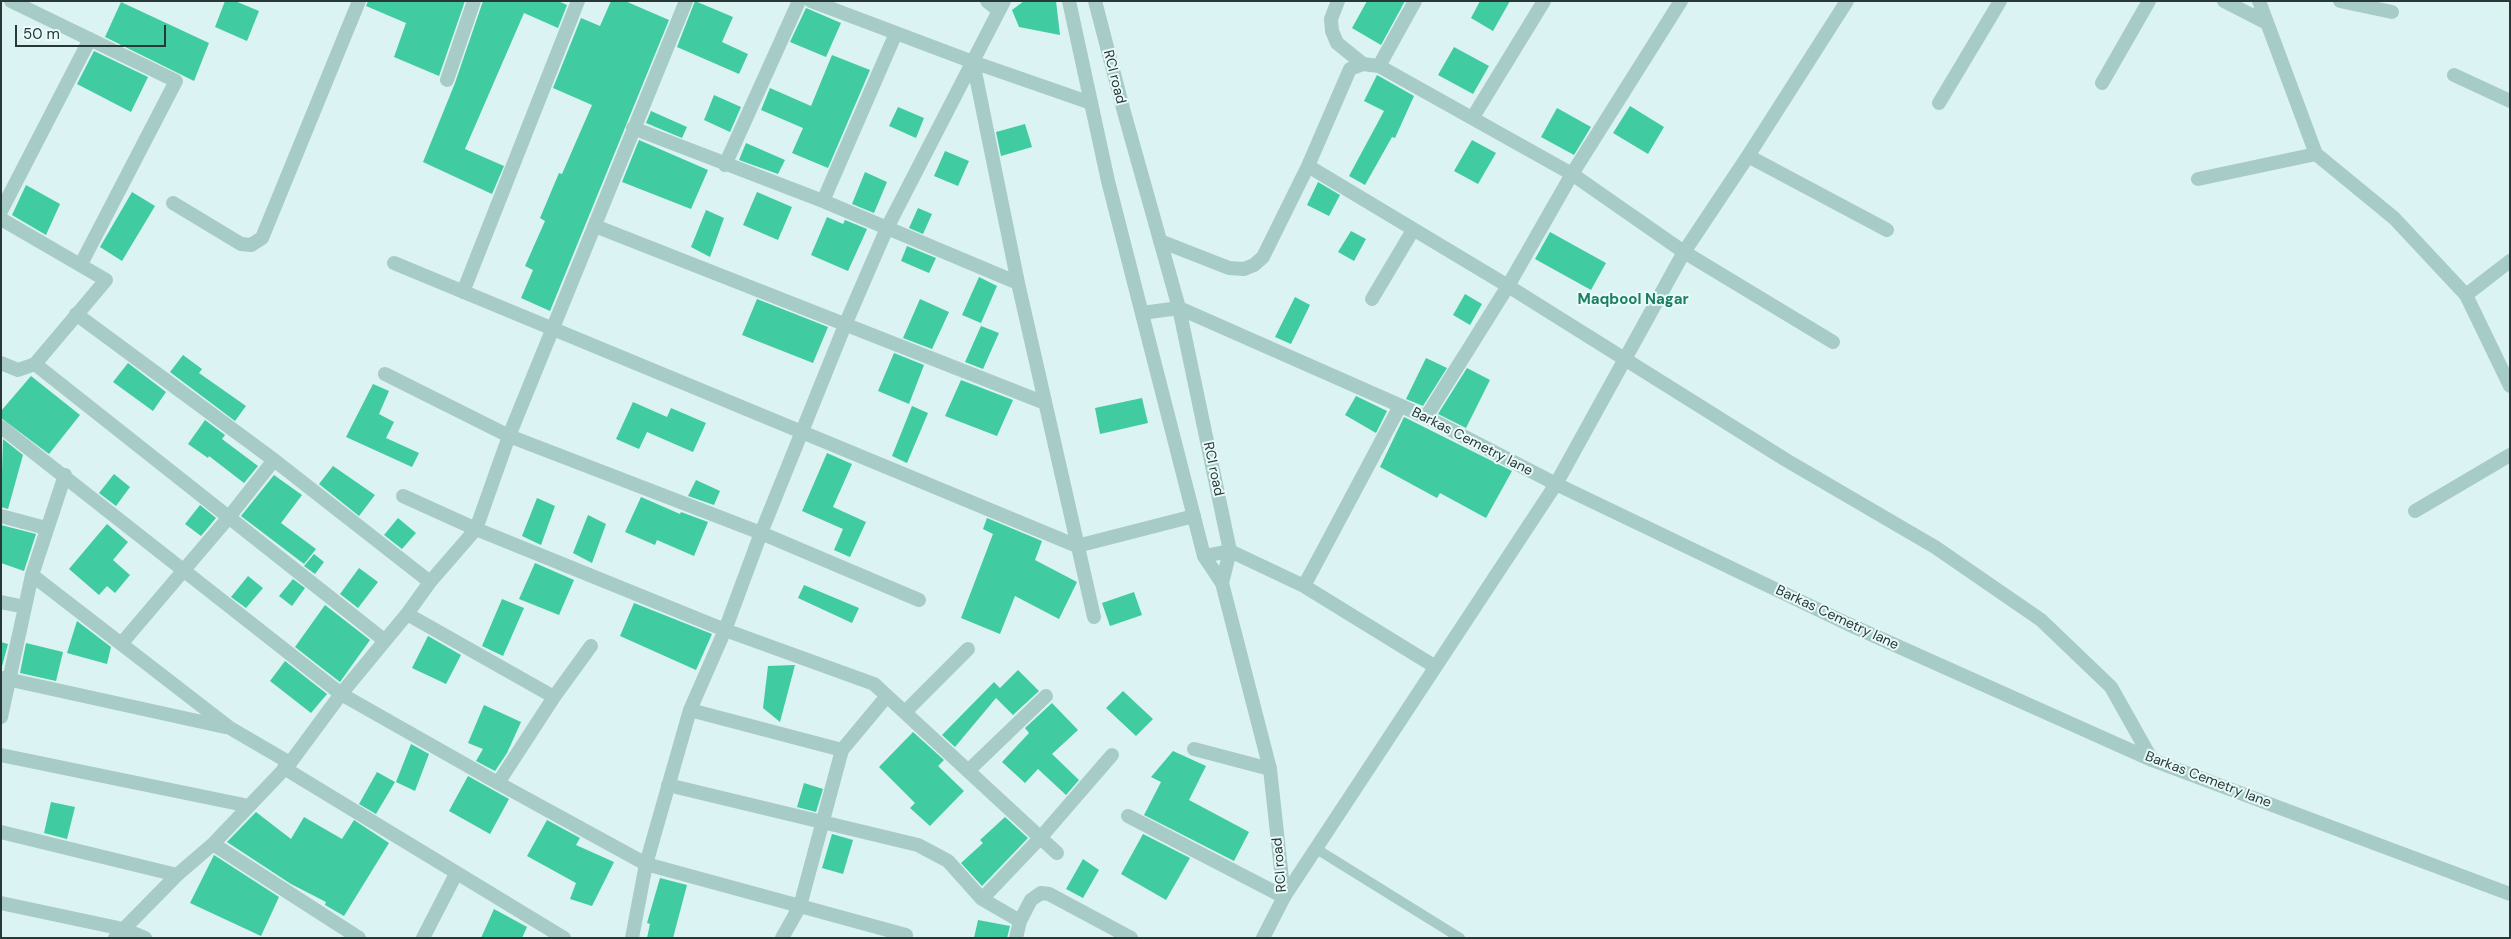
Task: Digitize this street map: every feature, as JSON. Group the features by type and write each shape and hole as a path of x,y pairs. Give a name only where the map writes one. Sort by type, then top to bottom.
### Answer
{"street":[{"path":"1,9 5,1"},
{"path":"11,1 176,81 81,264"},
{"path":"173,203 241,244 251,245 262,238 359,1"},
{"path":"447,80 474,1"},
{"path":"463,292 578,1"},
{"path":"119,933 177,875 213,844 287,766 341,694 407,614 430,582 476,529 509,436 686,1"},
{"path":"725,165 799,1"},
{"path":"811,1 973,62 1091,103"},
{"path":"1069,1 1108,181 1204,556 1222,583"},
{"name":"RCI road","path":"1095,1 1179,308 1230,551 1222,583 1270,770 1284,897 1263,938"},
{"path":"1338,1 1332,19 1332,31 1337,43 1363,64"},
{"path":"1379,66 1415,1"},
{"path":"1473,117 1544,1"},
{"path":"1426,417 1508,286 1572,174 1681,1"},
{"path":"1128,816 1284,897 1434,666 1556,484 1684,252 1847,1"},
{"path":"1940,103 2000,1"},
{"path":"2102,84 2149,1"},
{"path":"2224,1 2265,22"},
{"path":"2259,1 2265,22 2316,154 2394,218 2466,295 2510,386"},
{"path":"2340,1 2392,12"},
{"path":"632,938 646,864 690,710 725,630 761,533 845,325 887,228 973,62 996,4"},
{"path":"823,201 896,33"},
{"path":"1,211 90,39"},
{"path":"973,62 1018,283 1094,617"},
{"path":"1160,241 1229,268 1244,269 1254,265 1263,257 1308,166 1350,68 1363,64 1379,66 1572,174 1684,252 1833,342"},
{"path":"2454,75 2510,101"},
{"path":"633,128 725,165 823,201 1018,283"},
{"path":"2198,179 2316,154"},
{"path":"1748,156 1887,230"},
{"path":"1308,166 1508,286 1786,460 1935,547 2041,620 2111,687 2152,760"},
{"path":"1,219 106,280 35,364 18,370 1,363"},
{"path":"595,226 1045,403"},
{"path":"1372,299 1413,230"},
{"path":"2466,295 2510,261"},
{"path":"394,263 1077,546 1194,516"},
{"path":"1142,313 1179,308"},
{"name":"Barkas Cemetry lane","path":"1179,308 1426,417 1556,484 1848,624 2152,760 2510,894"},
{"path":"76,314 274,460 430,582"},
{"path":"35,364 384,640"},
{"path":"385,374 509,436 761,533 920,600"},
{"path":"1304,586 1400,406"},
{"path":"1,427 66,475 341,694 498,784 646,864 906,935"},
{"path":"2415,511 2510,455"},
{"path":"121,644 229,517 274,460"},
{"path":"1,717 5,679 32,575 46,528 66,475"},
{"path":"403,496 476,529 725,630 874,684 1057,853"},
{"path":"1,516 46,528"},
{"path":"1204,556 1230,551 1304,586 1434,666"},
{"path":"32,575 230,728 456,874 564,938"},
{"path":"1,602 25,607"},
{"path":"407,614 554,697"},
{"path":"498,784 554,697 591,646"},
{"path":"905,712 968,648"},
{"path":"5,679 230,728"},
{"path":"782,938 800,906 842,750 887,696"},
{"path":"968,771 1046,696"},
{"path":"690,710 842,750"},
{"path":"1194,749 1270,770"},
{"path":"1,755 249,806"},
{"path":"982,899 1041,838 1112,755"},
{"path":"668,785 823,824 918,845 935,852 948,861 982,899 1020,921"},
{"path":"1,832 177,875"},
{"path":"213,844 359,938"},
{"path":"423,938 456,874"},
{"path":"1016,938 1020,921 1031,900 1041,893 1049,894 1131,938"},
{"path":"1,903 145,938"}],"lane":[{"path":"1315,848 1460,938"}],"building":[{"path":"225,1 235,1 259,11 247,41 215,27"},
{"path":"368,1 465,1 439,76 394,57 406,23 366,6"},
{"path":"483,1 558,1 567,5 558,28 524,13 465,149 504,166 492,194 423,162 455,83"},
{"path":"611,1 625,1 669,20 550,311 521,298 533,270 525,266 545,221 540,218 559,173 562,174 592,105 553,88 581,18 600,26"},
{"path":"695,1 733,17 722,42 748,54 739,74 677,47"},
{"path":"1024,1 1056,1 1060,35 1019,27 1012,10"},
{"path":"1367,1 1405,1 1381,45 1352,28"},
{"path":"1480,1 1510,1 1493,31 1471,18"},
{"path":"121,2 209,43 194,81 105,37"},
{"path":"806,8 841,23 826,57 790,42"},
{"path":"1454,47 1489,66 1473,94 1438,75"},
{"path":"94,51 148,77 131,112 77,84"},
{"path":"832,55 870,70 828,168 792,153 803,128 761,110 770,88 811,106"},
{"path":"1377,75 1414,96 1395,138 1392,137 1365,185 1349,176 1384,111 1364,101"},
{"path":"714,95 741,107 730,132 704,120"},
{"path":"1630,106 1664,127 1648,154 1613,133"},
{"path":"898,107 924,118 916,138 889,126"},
{"path":"1557,108 1591,127 1574,155 1541,137"},
{"path":"651,111 687,127 682,138 646,123"},
{"path":"1025,124 1032,147 1001,156 996,132"},
{"path":"639,140 708,170 691,209 622,182"},
{"path":"1472,140 1496,153 1478,184 1454,171"},
{"path":"746,143 785,160 778,174 739,160"},
{"path":"945,151 969,161 958,186 934,176"},
{"path":"865,172 887,182 874,213 852,204"},
{"path":"1318,182 1340,195 1329,216 1307,205"},
{"path":"26,185 60,204 46,235 12,215"},
{"path":"132,192 155,206 122,261 100,247"},
{"path":"757,192 792,207 778,240 743,225"},
{"path":"918,208 932,214 923,234 909,228"},
{"path":"706,210 724,218 710,257 691,247"},
{"path":"827,217 843,224 845,220 867,229 848,271 811,255"},
{"path":"1351,231 1366,239 1354,261 1338,252"},
{"path":"1550,232 1606,263 1591,290 1535,259"},
{"path":"907,246 936,258 929,273 901,261"},
{"path":"979,277 997,286 981,323 962,315"},
{"path":"1465,294 1482,304 1470,325 1453,315"},
{"path":"1295,297 1310,305 1291,344 1275,337"},
{"path":"757,299 828,327 813,363 742,335"},
{"path":"920,299 949,312 932,349 903,338"},
{"path":"981,326 999,333 983,369 965,362"},
{"path":"894,353 924,365 909,404 878,391"},
{"path":"183,355 202,369 199,373 246,406 235,421 170,372"},
{"path":"1426,358 1447,368 1423,406 1406,399"},
{"path":"128,363 166,392 153,411 113,382"},
{"path":"1467,368 1490,380 1466,428 1438,414"},
{"path":"31,376 80,415 49,454 1,418 1,411"},
{"path":"961,380 1013,400 997,436 945,416"},
{"path":"373,384 389,391 379,414 394,422 386,438 419,453 412,467 346,437"},
{"path":"1356,396 1387,411 1376,433 1345,415"},
{"path":"1142,398 1148,423 1100,434 1095,408"},
{"path":"633,402 667,417 671,408 706,423 693,452 647,432 639,449 616,439"},
{"path":"912,406 928,413 907,463 892,456"},
{"path":"1404,417 1512,471 1486,518 1440,493 1437,498 1380,467"},
{"path":"205,420 225,435 222,439 258,466 244,483 209,456 208,458 188,444"},
{"path":"3,439 23,455 8,509 1,507"},
{"path":"827,453 852,464 833,507 866,522 850,557 834,550 843,529 802,511"},
{"path":"333,466 375,495 359,516 319,484"},
{"path":"114,474 130,487 116,506 99,493"},
{"path":"274,475 302,495 281,523 316,549 304,564 241,516"},
{"path":"696,480 720,491 714,505 688,496"},
{"path":"641,497 680,514 681,512 708,522 694,556 657,540 655,545 625,532"},
{"path":"537,498 555,506 541,545 522,536"},
{"path":"200,505 216,518 201,536 185,524"},
{"path":"588,515 606,524 592,563 573,553"},
{"path":"398,518 416,533 402,549 384,535"},
{"path":"987,518 1042,541 1035,560 1077,582 1059,619 1015,596 1000,634 961,618 993,534 983,529"},
{"path":"107,524 128,542 113,560 130,575 115,593 107,586 99,595 69,569"},
{"path":"1,525 36,534 24,571 1,563"},
{"path":"314,554 324,562 315,574 304,566"},
{"path":"535,563 574,580 559,615 519,599"},
{"path":"359,568 378,582 358,608 340,594"},
{"path":"248,576 263,588 246,608 231,597"},
{"path":"293,579 305,588 292,606 279,596"},
{"path":"804,585 859,608 852,623 798,598"},
{"path":"1134,592 1142,615 1110,626 1102,603"},
{"path":"502,599 524,608 503,656 482,646"},
{"path":"634,603 712,634 696,670 620,636"},
{"path":"325,605 370,640 340,682 295,647"},
{"path":"77,621 111,647 107,664 67,653"},
{"path":"428,636 461,655 446,684 412,668"},
{"path":"1,642 8,644 1,670"},
{"path":"26,643 63,652 56,681 20,673"},
{"path":"285,661 327,694 311,713 270,681"},
{"path":"795,665 780,722 763,708 768,666"},
{"path":"1018,670 1039,691 1013,715 996,698 955,747 942,735 994,682 1000,688"},
{"path":"1123,691 1153,719 1136,736 1106,708"},
{"path":"1052,703 1078,730 1052,754 1079,780 1066,795 1038,769 1025,783 1002,762 1029,733 1025,728"},
{"path":"484,705 521,722 507,753 495,771 476,761 483,749 468,743"},
{"path":"913,732 944,760 938,766 964,791 930,826 910,808 915,803 879,767"},
{"path":"411,744 429,754 415,791 396,782"},
{"path":"1173,751 1206,766 1189,800 1249,832 1234,861 1144,815 1161,782 1151,777"},
{"path":"377,772 395,782 376,814 359,804"},
{"path":"468,776 509,799 490,834 449,811"},
{"path":"804,783 823,789 816,812 797,807"},
{"path":"51,802 75,807 67,839 44,833"},
{"path":"256,812 291,839 304,817 342,839 354,820 389,843 344,916 325,905 326,902 291,884 227,842"},
{"path":"1005,817 1028,838 982,886 961,863 983,843 980,840"},
{"path":"547,820 580,838 576,845 614,862 592,906 570,899 576,883 527,856"},
{"path":"832,834 853,840 843,874 822,868"},
{"path":"1143,834 1190,858 1166,900 1121,874"},
{"path":"214,855 279,897 261,936 190,903"},
{"path":"1083,859 1099,870 1083,898 1066,889"},
{"path":"660,878 687,885 673,938 647,938 650,924 647,923"},
{"path":"494,909 527,927 522,938 481,938"},
{"path":"978,920 1010,926 1007,938 974,938"}],"district":[{"name":"Maqbool Nagar","path":"1633,300"}]}
